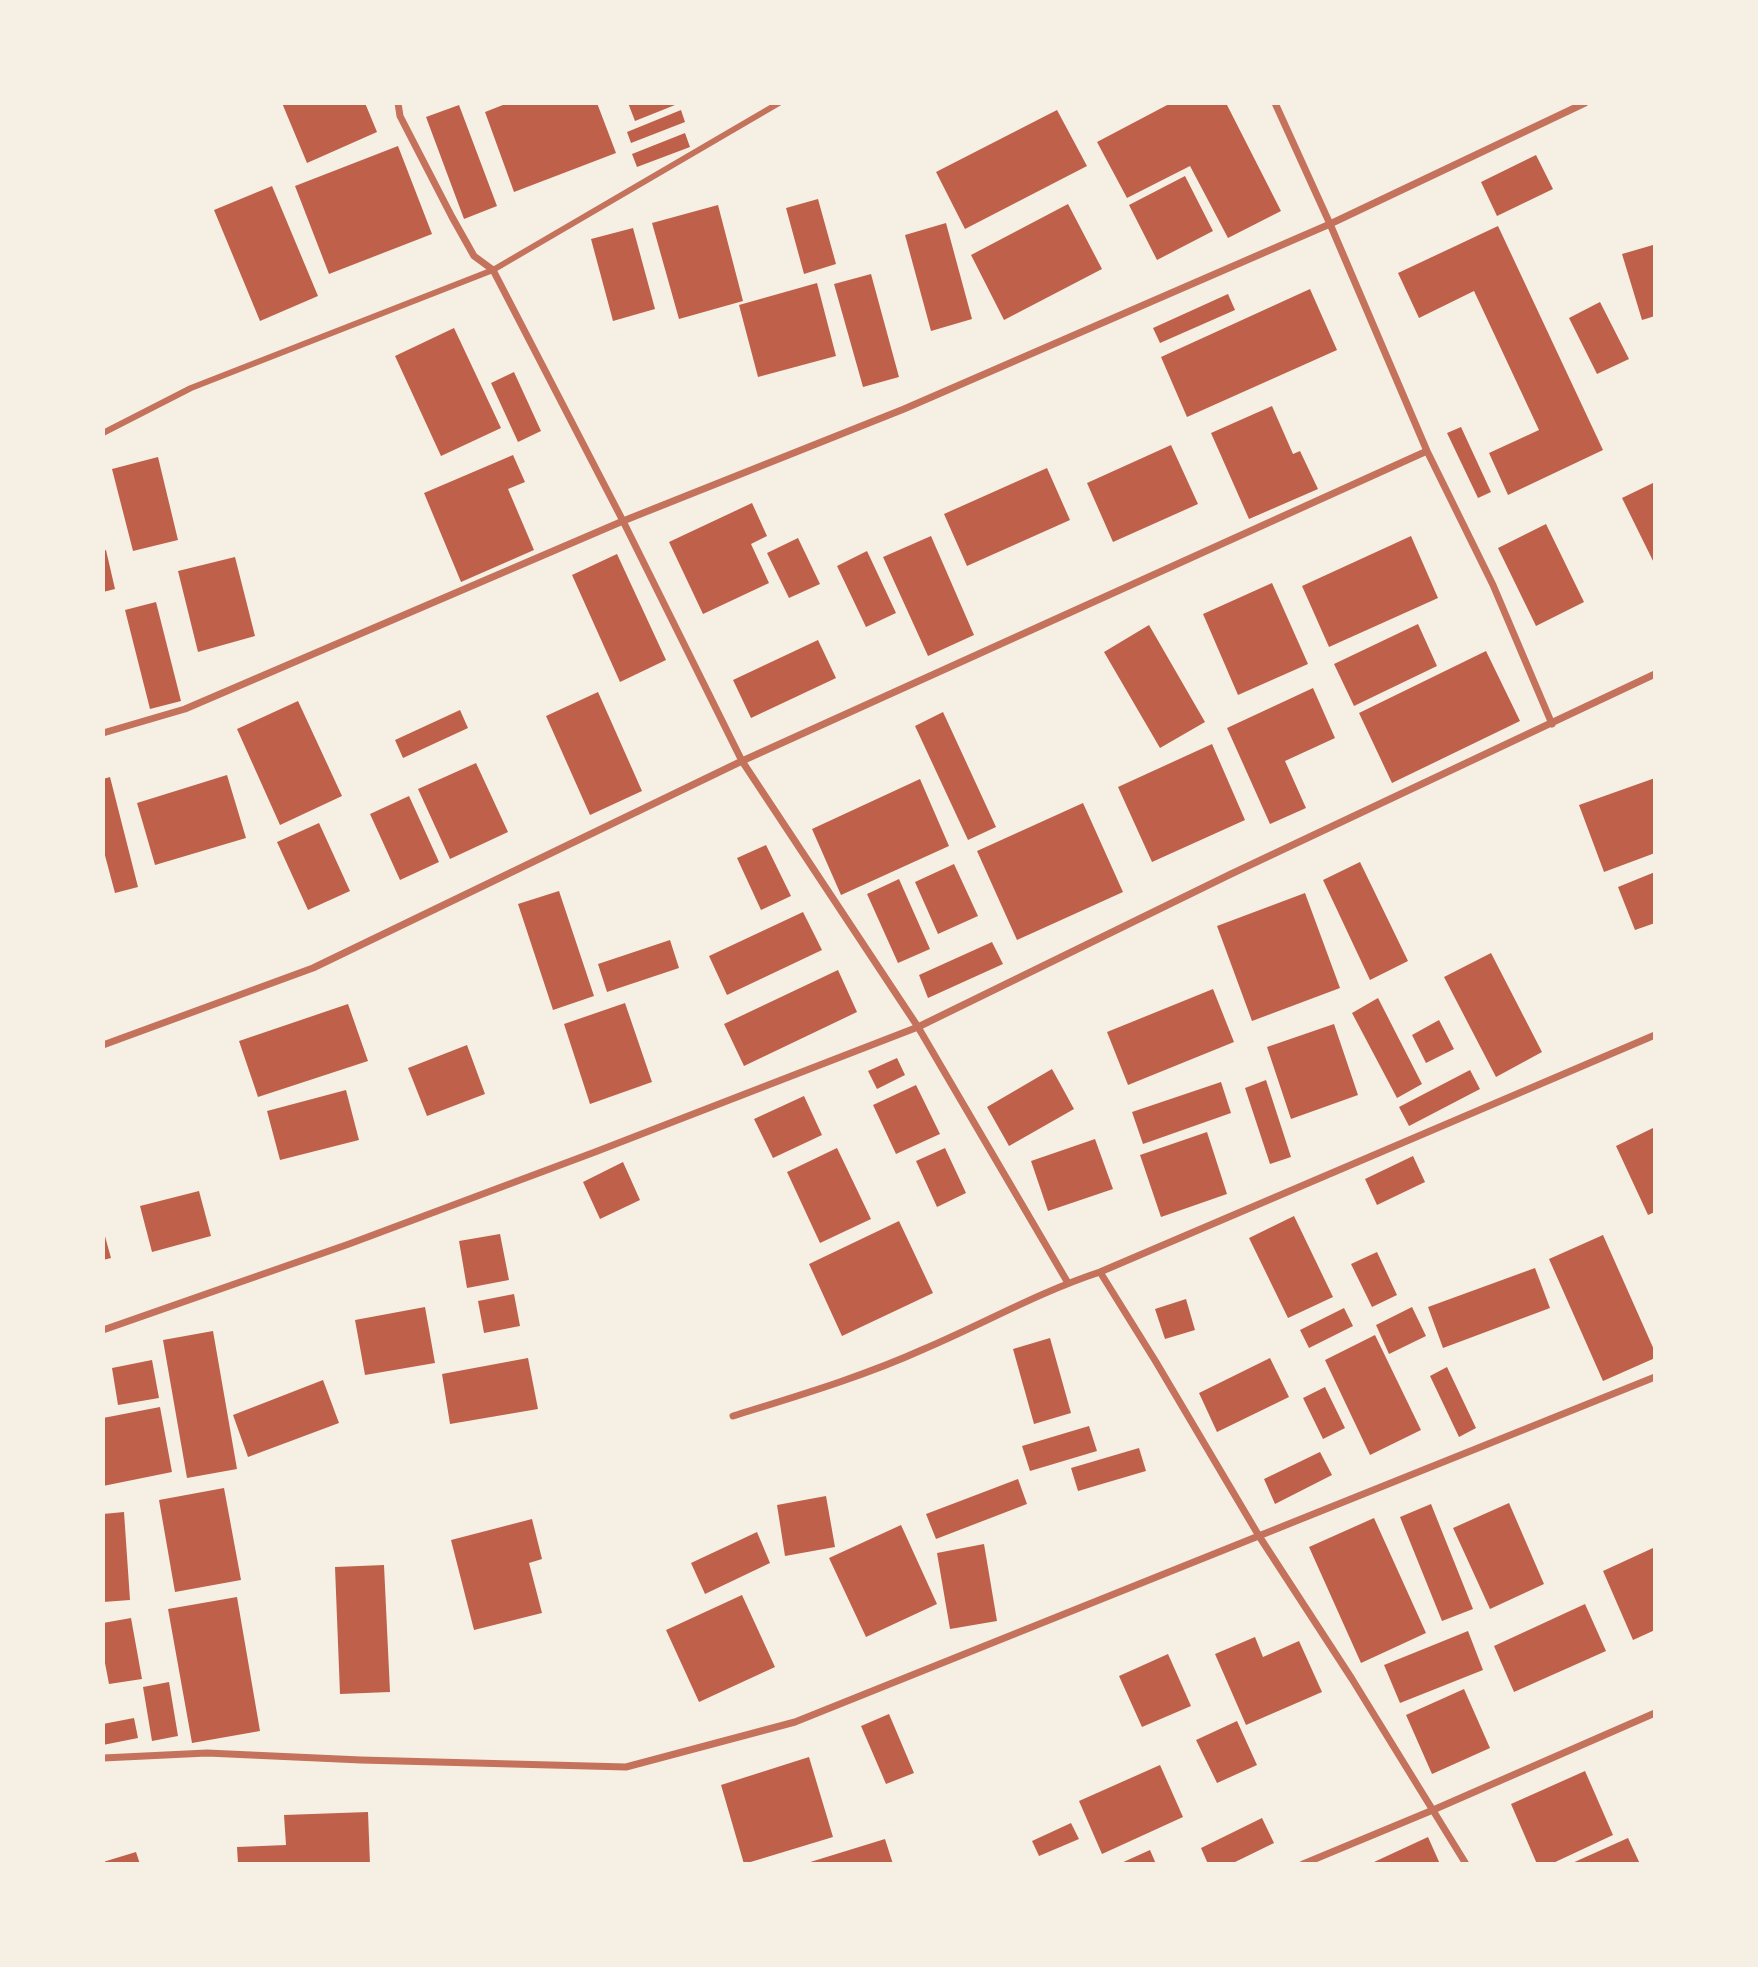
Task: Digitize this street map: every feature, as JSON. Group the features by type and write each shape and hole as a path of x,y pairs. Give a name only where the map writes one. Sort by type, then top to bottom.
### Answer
{"street":[{"path":"398,103 400,117 474,257 493,270 623,521 742,761 918,1027 1068,1283"},
{"path":"103,433 191,388 493,270 779,103"},
{"path":"1275,103 1427,451 1493,585 1552,724"},
{"path":"103,733 185,709 623,521 904,409 1330,224 1585,103"},
{"path":"103,1045 313,968 742,761 1427,451"},
{"path":"103,1330 362,1239 918,1027 1231,874 1655,674"},
{"path":"733,1416 829,1385 922,1350 1068,1283 1100,1272 1655,1035"},
{"path":"1100,1272 1259,1536 1466,1864"},
{"path":"103,1758 207,1753 625,1767 795,1721 1655,1377"},
{"path":"1303,1864 1655,1713"}],"building":[{"path":"282,103 365,103 377,132 307,163"},
{"path":"508,103 597,103 616,153 514,192 485,112"},
{"path":"628,103 674,103 675,105 635,121"},
{"path":"1171,103 1226,103 1281,211 1228,238 1190,166 1127,198 1097,142"},
{"path":"459,105 497,206 464,219 426,117"},
{"path":"681,110 685,122 631,143 627,132"},
{"path":"1057,110 1087,166 965,229 936,172"},
{"path":"685,133 690,147 637,167 632,154"},
{"path":"398,146 432,234 329,274 295,186"},
{"path":"1536,155 1553,189 1497,216 1481,182"},
{"path":"1185,176 1213,231 1157,260 1129,205"},
{"path":"272,186 318,296 260,321 214,210"},
{"path":"818,199 836,264 804,274 786,208"},
{"path":"1068,204 1102,269 1004,320 971,255"},
{"path":"718,205 743,301 679,319 652,223"},
{"path":"946,223 972,319 931,331 905,235"},
{"path":"1498,226 1603,450 1508,495 1489,453 1539,430 1474,291 1419,318 1398,273"},
{"path":"633,228 655,309 613,321 591,239"},
{"path":"1653,245 1655,316 1642,320 1622,254"},
{"path":"871,274 899,377 863,387 834,284"},
{"path":"817,283 836,356 758,377 739,305"},
{"path":"1310,289 1337,350 1187,417 1161,357"},
{"path":"1228,294 1235,310 1160,343 1153,328"},
{"path":"1600,302 1629,359 1597,374 1569,318"},
{"path":"454,328 501,428 441,456 395,356"},
{"path":"514,372 541,431 518,442 491,383"},
{"path":"1272,406 1293,454 1300,451 1318,489 1249,519 1211,433"},
{"path":"1461,427 1491,492 1478,498 1447,433"},
{"path":"1171,445 1198,504 1113,542 1087,483"},
{"path":"513,455 525,482 508,489 534,550 461,582 424,493"},
{"path":"158,457 178,540 133,551 112,469"},
{"path":"1047,468 1070,520 967,566 944,514"},
{"path":"1655,482 1655,565 1622,498"},
{"path":"752,503 767,536 751,544 769,583 703,614 669,542"},
{"path":"1546,524 1584,602 1536,626 1498,548"},
{"path":"931,536 974,635 928,656 883,557"},
{"path":"1411,536 1438,598 1329,647 1302,586"},
{"path":"798,538 820,584 789,598 767,553"},
{"path":"106,550 115,589 103,592 103,551"},
{"path":"867,551 896,613 866,627 837,566"},
{"path":"617,554 666,660 620,682 572,575"},
{"path":"235,557 255,636 198,652 178,571"},
{"path":"1272,583 1308,664 1238,695 1203,614"},
{"path":"156,602 181,701 150,709 125,610"},
{"path":"1418,624 1437,666 1354,706 1334,664"},
{"path":"1149,625 1205,722 1160,748 1104,652"},
{"path":"818,640 836,678 751,718 733,680"},
{"path":"1486,651 1520,721 1392,783 1359,713"},
{"path":"1313,688 1335,738 1285,761 1306,808 1270,824 1227,728"},
{"path":"598,692 642,791 590,815 546,716"},
{"path":"298,701 342,796 280,825 237,729"},
{"path":"460,710 468,728 403,758 395,740"},
{"path":"943,712 996,827 968,840 915,726"},
{"path":"1212,744 1245,820 1152,862 1118,787"},
{"path":"476,763 508,832 450,859 418,789"},
{"path":"227,775 246,838 155,865 137,803"},
{"path":"110,777 138,887 115,893 103,848 103,779"},
{"path":"1655,778 1655,853 1604,872 1579,805"},
{"path":"920,779 949,846 841,895 812,829"},
{"path":"409,796 439,862 400,880 370,814"},
{"path":"1083,803 1123,892 1017,940 977,851"},
{"path":"319,823 350,891 308,910 277,842"},
{"path":"766,845 791,896 761,910 737,858"},
{"path":"1360,862 1408,961 1370,980 1323,880"},
{"path":"954,864 978,916 938,934 915,882"},
{"path":"1655,872 1655,923 1635,930 1618,887"},
{"path":"899,879 930,949 898,963 867,894"},
{"path":"559,891 594,996 553,1010 518,904"},
{"path":"1305,893 1340,988 1252,1021 1217,926"},
{"path":"803,912 822,950 727,995 709,956"},
{"path":"670,940 679,968 607,992 598,964"},
{"path":"992,942 1003,964 928,998 919,975"},
{"path":"1491,953 1542,1052 1496,1077 1444,977"},
{"path":"838,970 857,1012 744,1066 724,1024"},
{"path":"1213,989 1234,1042 1128,1085 1107,1032"},
{"path":"1378,998 1422,1084 1397,1098 1352,1013"},
{"path":"625,1003 652,1082 590,1104 564,1024"},
{"path":"348,1004 368,1061 258,1097 239,1041"},
{"path":"1439,1020 1454,1049 1426,1063 1412,1035"},
{"path":"1334,1024 1358,1095 1291,1119 1267,1047"},
{"path":"467,1045 485,1094 427,1116 408,1068"},
{"path":"897,1058 905,1075 877,1089 868,1071"},
{"path":"1052,1069 1074,1109 1009,1146 987,1107"},
{"path":"1470,1070 1480,1089 1409,1126 1399,1107"},
{"path":"1266,1080 1291,1157 1270,1164 1245,1088"},
{"path":"1221,1082 1231,1113 1143,1144 1132,1112"},
{"path":"916,1085 940,1134 896,1154 873,1105"},
{"path":"346,1090 359,1140 280,1160 267,1111"},
{"path":"804,1096 822,1135 773,1158 754,1119"},
{"path":"1655,1127 1655,1212 1648,1215 1616,1146"},
{"path":"1207,1132 1227,1194 1161,1217 1140,1155"},
{"path":"1095,1139 1113,1189 1048,1211 1031,1161"},
{"path":"837,1148 871,1219 820,1243 787,1172"},
{"path":"945,1148 966,1193 937,1207 916,1161"},
{"path":"1413,1156 1425,1182 1377,1205 1365,1179"},
{"path":"623,1162 640,1200 600,1219 583,1182"},
{"path":"199,1191 211,1236 152,1252 140,1206"},
{"path":"1294,1216 1333,1297 1288,1318 1249,1238"},
{"path":"899,1221 933,1293 842,1336 809,1264"},
{"path":"103,1229 111,1258 103,1260"},
{"path":"500,1234 509,1280 467,1288 459,1241"},
{"path":"1603,1235 1655,1352 1655,1358 1603,1381 1549,1259"},
{"path":"1377,1252 1397,1295 1372,1307 1351,1264"},
{"path":"1535,1268 1550,1308 1443,1348 1428,1307"},
{"path":"514,1294 520,1326 484,1333 478,1301"},
{"path":"1186,1299 1195,1330 1165,1339 1155,1309"},
{"path":"425,1307 435,1363 365,1375 355,1320"},
{"path":"1412,1307 1426,1336 1389,1354 1376,1325"},
{"path":"1344,1308 1353,1326 1309,1348 1300,1330"},
{"path":"213,1331 237,1469 187,1478 163,1340"},
{"path":"1375,1335 1421,1430 1370,1455 1325,1360"},
{"path":"1050,1338 1071,1413 1034,1424 1013,1349"},
{"path":"528,1358 538,1409 450,1424 442,1374"},
{"path":"1270,1358 1289,1397 1217,1432 1199,1393"},
{"path":"152,1360 159,1398 118,1405 112,1368"},
{"path":"1447,1367 1476,1428 1459,1437 1430,1376"},
{"path":"323,1380 339,1423 248,1457 233,1415"},
{"path":"1325,1387 1345,1428 1323,1439 1303,1398"},
{"path":"160,1407 172,1472 103,1486 103,1418"},
{"path":"1089,1426 1097,1451 1030,1471 1022,1446"},
{"path":"1139,1448 1146,1471 1078,1491 1071,1468"},
{"path":"1320,1452 1332,1475 1275,1504 1264,1479"},
{"path":"1018,1479 1027,1504 936,1539 926,1514"},
{"path":"224,1488 241,1580 175,1592 159,1500"},
{"path":"826,1496 835,1547 785,1556 777,1505"},
{"path":"1509,1503 1544,1584 1490,1609 1453,1528"},
{"path":"1431,1504 1473,1609 1442,1621 1400,1517"},
{"path":"124,1512 130,1600 103,1602 103,1514"},
{"path":"1374,1518 1426,1633 1361,1663 1309,1547"},
{"path":"532,1519 542,1559 529,1563 542,1613 474,1630 451,1540"},
{"path":"901,1525 937,1604 866,1637 829,1558"},
{"path":"757,1532 770,1563 705,1594 691,1563"},
{"path":"984,1544 997,1621 950,1629 937,1553"},
{"path":"1653,1548 1655,1630 1633,1640 1603,1571"},
{"path":"384,1565 390,1692 340,1694 335,1567"},
{"path":"742,1595 775,1667 699,1702 666,1630"},
{"path":"237,1597 260,1731 192,1743 168,1609"},
{"path":"1585,1604 1606,1651 1514,1692 1494,1646"},
{"path":"131,1618 142,1679 109,1684 103,1653 103,1623"},
{"path":"1468,1631 1483,1670 1400,1703 1384,1665"},
{"path":"1255,1637 1263,1657 1299,1641 1322,1692 1246,1725 1215,1654"},
{"path":"1168,1654 1191,1706 1142,1727 1119,1676"},
{"path":"169,1682 178,1736 152,1741 143,1687"},
{"path":"1464,1689 1490,1748 1432,1774 1406,1715"},
{"path":"889,1714 914,1773 886,1784 861,1726"},
{"path":"134,1718 138,1738 103,1745 103,1724"},
{"path":"1237,1721 1257,1765 1217,1783 1196,1740"},
{"path":"809,1757 833,1837 744,1864 721,1785"},
{"path":"1160,1765 1183,1817 1102,1854 1079,1801"},
{"path":"1585,1771 1613,1835 1551,1864 1537,1864 1511,1804"},
{"path":"368,1812 370,1864 238,1864 237,1847 286,1845 284,1815"},
{"path":"1262,1818 1274,1843 1231,1864 1208,1864 1201,1848"},
{"path":"1071,1823 1079,1839 1039,1856 1032,1841"},
{"path":"1428,1837 1440,1864 1374,1862"},
{"path":"1628,1838 1640,1864 1570,1864"},
{"path":"885,1839 893,1864 807,1864 807,1863"},
{"path":"1150,1850 1156,1864 1119,1864"},
{"path":"136,1852 140,1864 103,1864 103,1862"}]}
